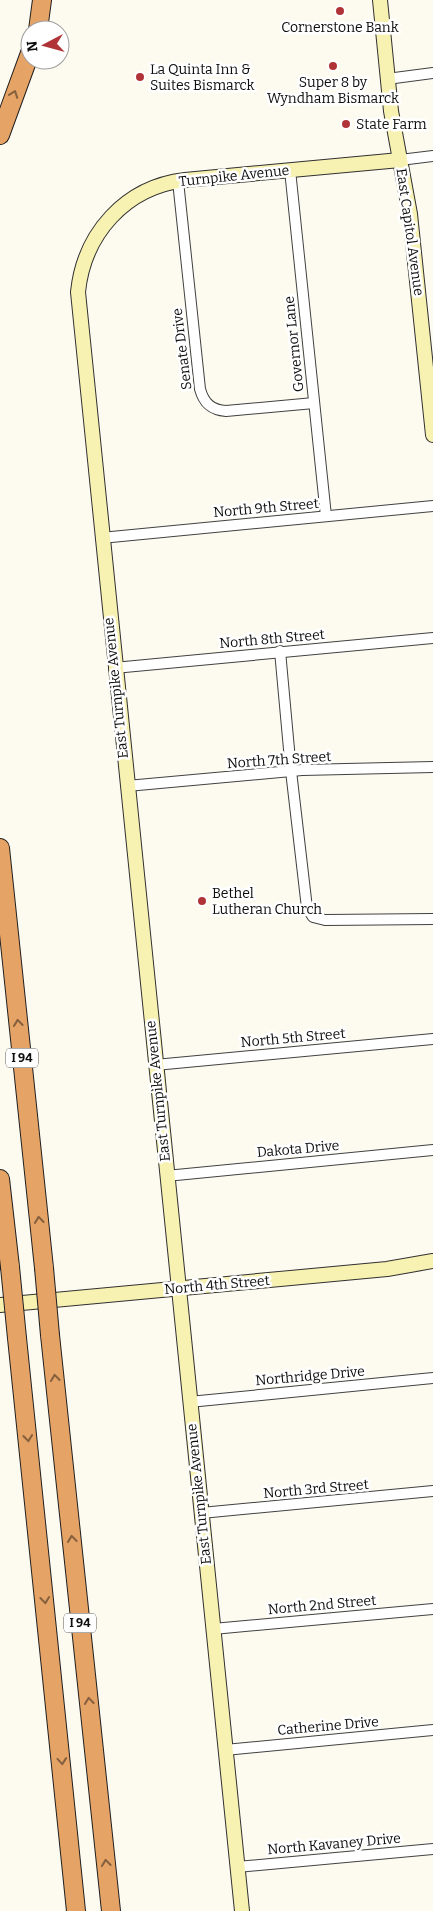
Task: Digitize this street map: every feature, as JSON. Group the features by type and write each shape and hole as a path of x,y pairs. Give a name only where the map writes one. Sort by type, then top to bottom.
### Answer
{"highway":[{"path":"39,20 42,0"},
{"path":"0,135 23,70"},
{"name":"I 94","path":"0,848 111,1911"},
{"name":"I 94","path":"0,1179 76,1911"}],"street":[{"name":"East Capitol Avenue","path":"380,0 392,123 410,214 433,436"},
{"path":"387,79 433,73"},
{"path":"400,160 433,156"},
{"name":"Turnpike Avenue","path":"81,272 92,242 113,214 140,194 178,181 400,160"},
{"name":"Governor Lane","path":"290,170 326,516"},
{"name":"Senate Drive","path":"178,181 200,390 204,401 214,408 226,411 314,403"},
{"name":"East Turnpike Avenue","path":"81,272 78,312 242,1911"},
{"name":"North 9th Street","path":"101,538 433,506"},
{"name":"North 8th Street","path":"114,668 433,638"},
{"path":"280,651 290,771 307,908 313,917 331,920 433,918"},
{"name":"North 7th Street","path":"126,786 290,771 433,768"},
{"name":"North 5th Street","path":"155,1065 433,1039"},
{"name":"Dakota Drive","path":"166,1176 433,1150"},
{"name":"North 4th Street","path":"0,1305 387,1269 433,1261"},
{"name":"Northridge Drive","path":"189,1402 433,1378"},
{"name":"North 3rd Street","path":"200,1513 433,1492"},
{"name":"North 2nd Street","path":"213,1630 433,1609"},
{"name":"Catherine Drive","path":"225,1750 433,1730"},
{"name":"North Kavaney Drive","path":"237,1867 433,1849"}],"place":[{"name":"Cornerstone Bank","path":"340,11"},
{"name":"Super 8 by Wyndham Bismarck","path":"333,66"},
{"name":"La Quinta Inn & Suites Bismarck","path":"140,77"},
{"name":"State Farm","path":"346,124"},
{"name":"Bethel Lutheran Church","path":"202,901"}]}
